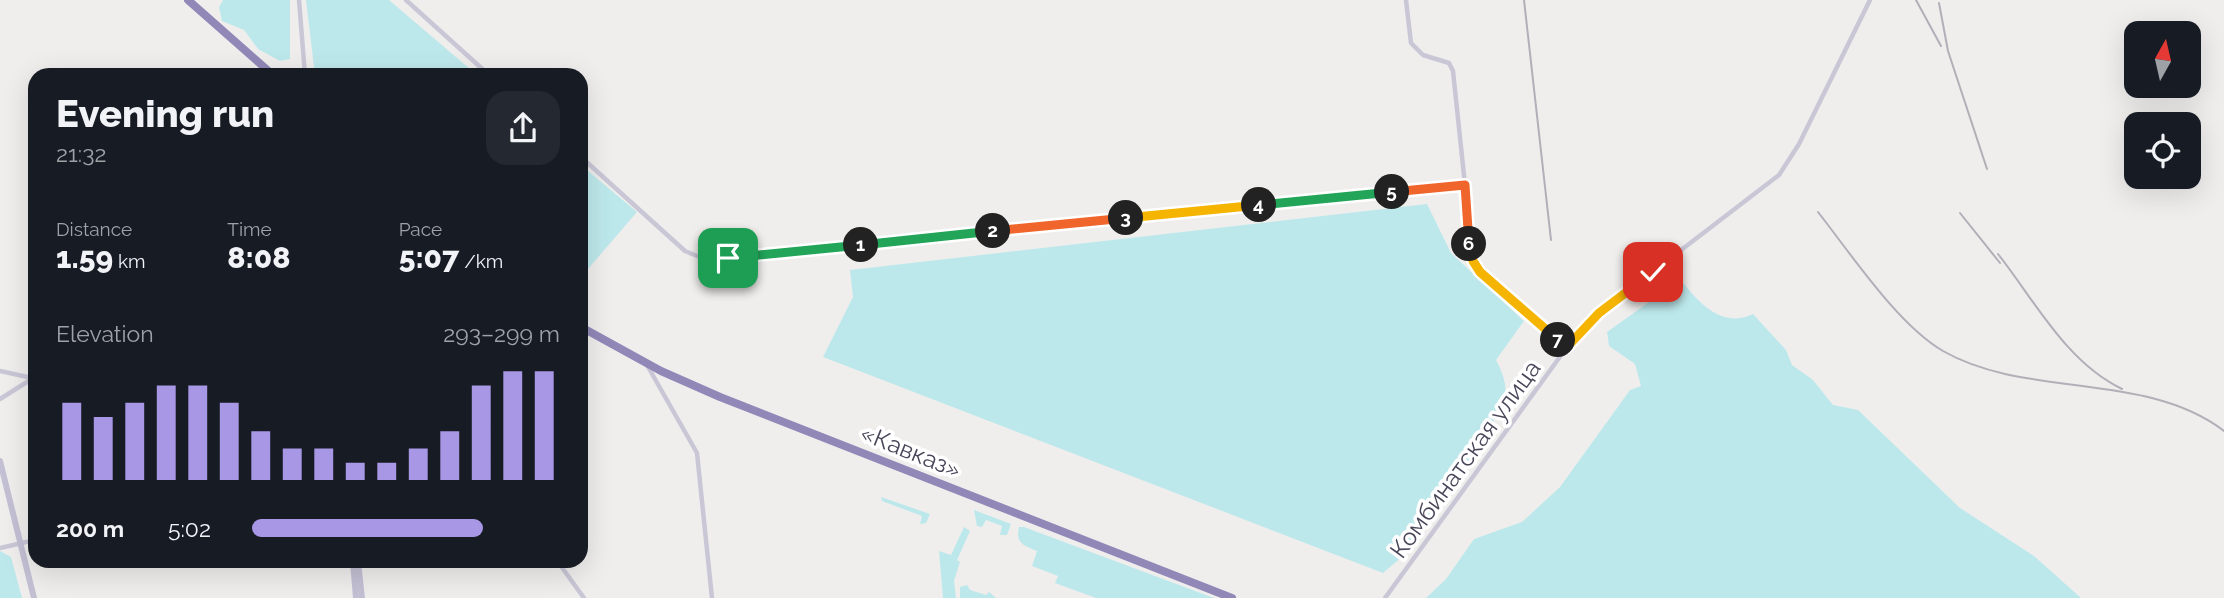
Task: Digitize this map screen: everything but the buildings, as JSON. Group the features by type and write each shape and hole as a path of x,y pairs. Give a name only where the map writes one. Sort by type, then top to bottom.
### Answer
{"highway":[{"path":"188,0 265,68"},
{"name":"«Кавказ»","path":"588,331 647,363 747,408 1232,598"}],"main road":[{"path":"0,461 34,598"},
{"path":"355,568 356,598"},
{"path":"356,568 362,598"}],"street":[{"path":"299,0 304,68"},
{"path":"406,0 481,68"},
{"path":"1406,0 1411,43 1423,55 1449,63 1453,71 1473,261 1480,272 1567,347"},
{"name":"Комбинатская улица","path":"1385,598 1567,347 1599,313 1779,175 1799,144 1870,0"},
{"path":"588,164 685,251 702,258 728,258 1465,185"},
{"path":"647,363 649,373 693,441 699,461 712,598"},
{"path":"0,371 28,376"},
{"path":"0,400 28,381"},
{"path":"0,548 28,542"},
{"path":"562,568 584,598"}],"shaded area":[{"path":"223,0 290,0 290,59 280,61 258,49 244,30 222,21 219,7"},
{"path":"306,0 389,0 469,68 314,68"},
{"path":"588,171 637,212 588,269"},
{"path":"1427,204 1451,253 1524,321 1496,360 1506,391 1496,417 1482,436 1477,431 1468,444 1475,452 1410,550 1383,573 823,357 853,297 850,270"},
{"path":"1677,275 1709,310 1729,318 1753,314 1786,350 1792,365 1813,380 1833,405 1858,410 1960,508 2034,556 2081,598 1426,598 1446,579 1474,539 1522,522 1560,487 1630,390 1641,386 1635,364 1609,346 1607,332 1656,297"},
{"path":"881,497 930,514 926,523 920,524 922,516 882,501"},
{"path":"974,510 1011,524 1007,535 1000,535 1002,526 986,520 982,527 977,526"},
{"path":"964,527 970,531 957,560 960,562 954,581 956,598 943,598 939,551 951,555"},
{"path":"1019,527 1214,598 1096,598 1055,583 1058,576 1032,566 1037,551 1020,540"},
{"path":"0,551 11,557 22,598 0,598"},
{"path":"967,585 970,590 986,595 989,592 996,598 960,598 960,587"}],"railway":[{"path":"1524,0 1551,240"},
{"path":"1916,0 1941,46"},
{"path":"1939,3 1948,51 1987,169"},
{"path":"1818,212 1892,307 1943,351 1976,366 2011,375 2159,400 2193,412 2224,431"},
{"path":"1960,213 2000,263"},
{"path":"1998,254 2068,347 2084,363 2122,389"}],"route":[{"path":"728,258 1465,185 1469,249 1473,261 1480,272 1567,347 1599,313 1653,272"}]}
